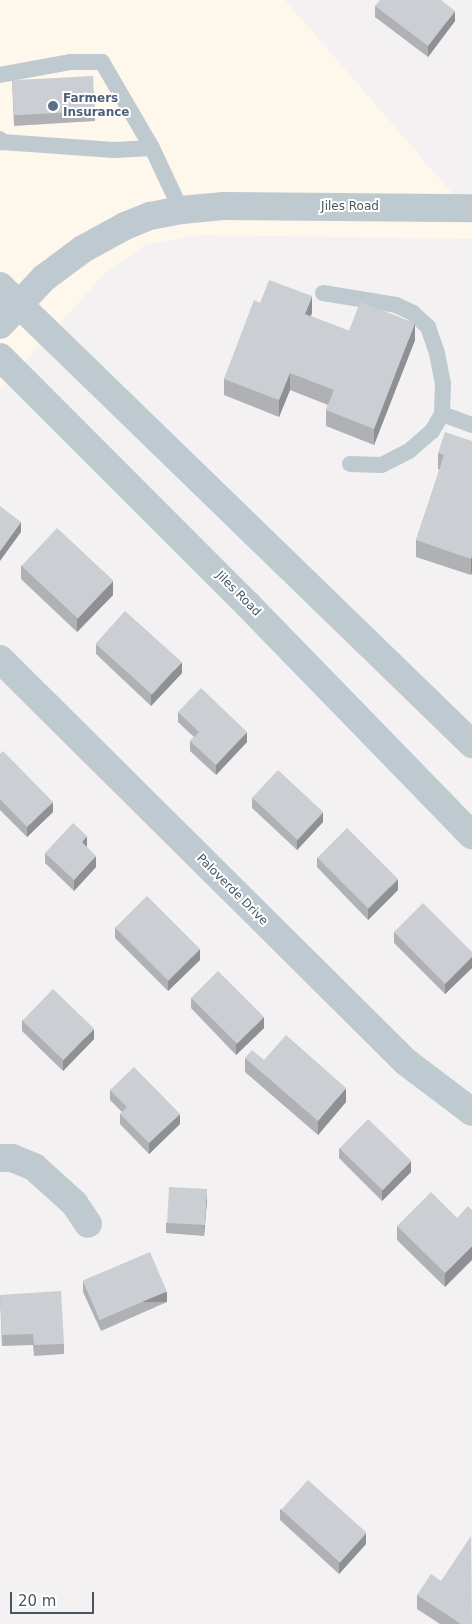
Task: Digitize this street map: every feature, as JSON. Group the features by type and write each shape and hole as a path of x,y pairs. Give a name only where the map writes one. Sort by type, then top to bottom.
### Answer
{"street":[{"name":"Jiles Road","path":"0,325 9,295 44,278 83,249 124,226 150,216 180,210 224,206 472,208"},
{"path":"9,295 472,744"},
{"name":"Jiles Road","path":"0,357 248,605 472,835"},
{"name":"Paloverde Drive","path":"0,659 406,1062 472,1112"},
{"path":"0,1158 12,1158 34,1167 74,1202 88,1224"}],"lane":[{"path":"2,74 70,62 102,62 152,148 180,210"},
{"path":"1,141 114,150 152,148"},
{"path":"323,293 396,305 413,313 428,327 437,353 443,383 442,414 432,432 409,451 381,465 350,464"},
{"path":"442,414 472,425"}],"shaded area":[{"path":"0,0 285,0 472,216 472,239 198,235 145,245 108,270 0,389"}],"building":[{"path":"380,0 441,0 455,11 428,46 375,6"},
{"name":"Farmers Insurance","path":"93,76 95,111 14,115 12,80"},
{"path":"269,280 312,296 305,314 349,331 360,302 415,323 374,429 326,410 334,390 290,373 279,400 224,379 254,300 260,303"},
{"path":"445,432 472,441 471,559 416,540 444,455 438,453"},
{"path":"0,506 21,522 0,551"},
{"path":"57,528 113,581 78,619 22,566"},
{"path":"125,611 181,662 152,695 96,644"},
{"path":"201,688 247,732 216,765 190,741 199,732 178,712"},
{"path":"3,751 53,802 27,827 0,799 0,754"},
{"path":"278,770 323,812 297,840 252,798"},
{"path":"73,823 87,836 82,842 96,856 74,880 45,853"},
{"path":"347,828 398,879 368,909 317,858"},
{"path":"147,896 200,949 168,981 115,928"},
{"path":"423,903 472,952 472,957 445,984 394,932"},
{"path":"218,971 264,1017 237,1044 191,998"},
{"path":"53,989 94,1029 63,1060 22,1021"},
{"path":"286,1035 346,1088 318,1121 245,1058 252,1050 264,1060"},
{"path":"134,1067 180,1114 149,1143 120,1114 127,1107 110,1090"},
{"path":"368,1119 411,1161 383,1190 340,1148"},
{"path":"169,1187 207,1189 205,1225 167,1223"},
{"path":"431,1192 457,1218 468,1206 472,1210 472,1246 445,1273 397,1226"},
{"path":"150,1252 167,1292 100,1320 83,1281"},
{"path":"61,1291 64,1344 34,1345 33,1334 2,1335 0,1295"},
{"path":"308,1480 367,1533 340,1563 281,1510"},
{"path":"471,1536 472,1624 461,1624 417,1595 431,1574 441,1581"}],"place":[{"name":"Farmers Insurance","path":"53,106"}]}
